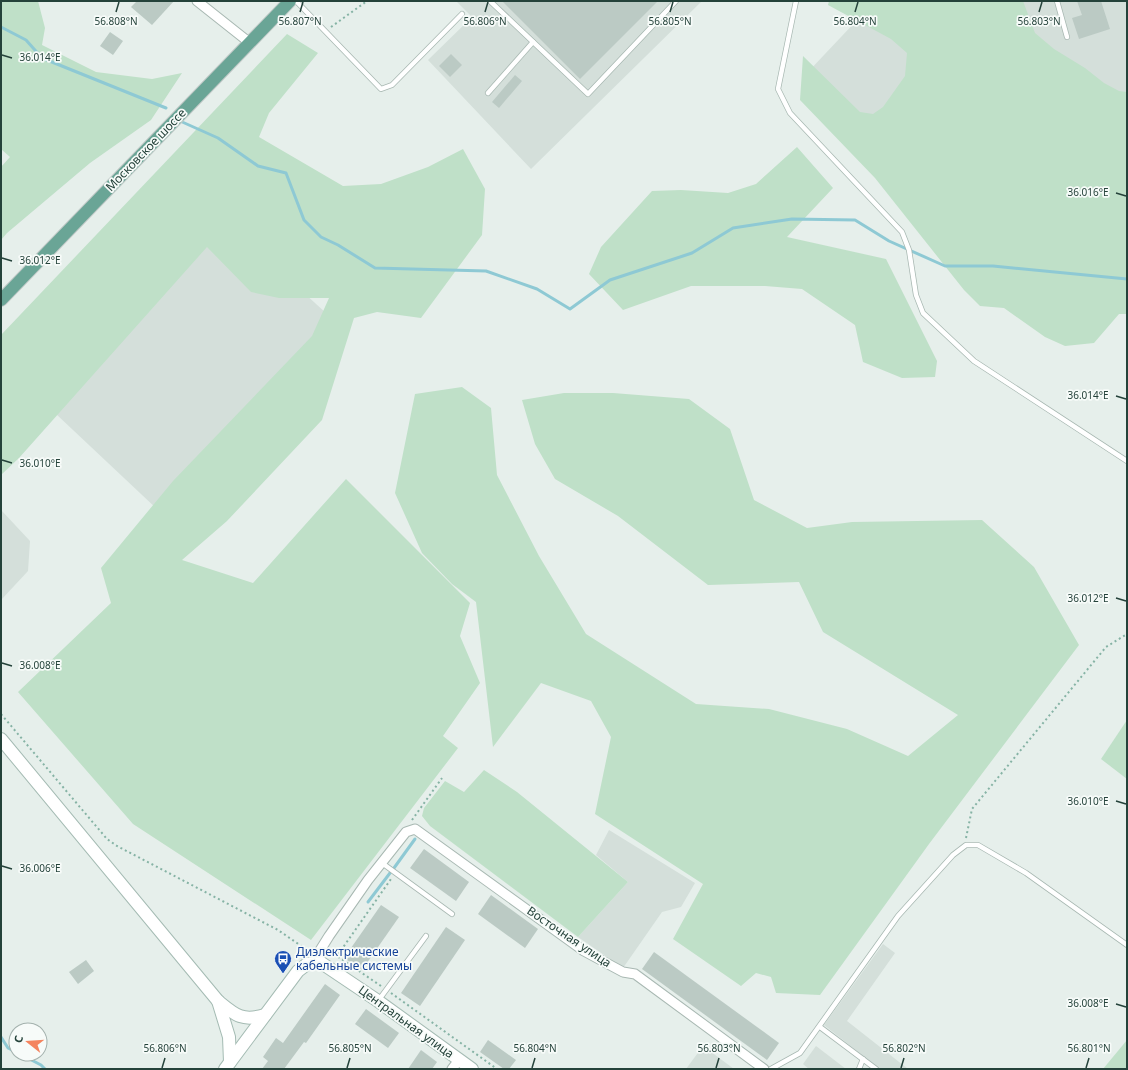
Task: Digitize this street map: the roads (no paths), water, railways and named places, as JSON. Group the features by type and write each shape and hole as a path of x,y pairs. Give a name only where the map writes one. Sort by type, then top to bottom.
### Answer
{"main road":[{"name":"Московское шоссе","path":"1,300 290,1"}],"street":[{"path":"197,1 250,43"},
{"path":"1,739 218,1001 238,1017 253,1019 265,1015"},
{"name":"Восточная улица","path":"382,863 406,832 413,829 584,951 623,972 635,974 764,1069"},
{"path":"228,1066 298,971 307,964 320,962 319,952 329,936 382,863"},
{"name":"Центральная улица","path":"320,962 378,1001 456,1064 472,1069"},
{"path":"218,1001 229,1037 228,1066"}],"lane":[{"path":"296,1 381,89 392,85 462,14"},
{"path":"490,1 588,94 676,1"},
{"path":"796,1 778,89 790,113 902,232 908,250 916,295 924,313 974,361 1127,461"},
{"path":"1057,1 1067,37"},
{"path":"488,93 533,42"},
{"path":"771,1069 800,1053 898,916 953,855 966,845 978,845 1026,874 1127,945"},
{"path":"382,863 452,914"},
{"path":"378,1001 426,936"},
{"path":"820,1027 876,1069"},
{"path":"859,1069 863,1059"}],"waterway":[{"path":"1,27 26,40 42,58 166,108"},
{"path":"180,121 218,138 258,166 286,173 304,220 321,237 338,245 375,268 486,271 537,289 570,309 610,280 692,253 733,228 792,219 855,220 889,241 945,266 993,266 1127,279"},
{"path":"394,868 415,839"},
{"path":"368,902 390,873"},
{"path":"1,1037 8,1048"},
{"path":"35,1062 45,1069"}],"place":[{"name":"Диэлектрические кабельные системы","path":"283,974"}]}
